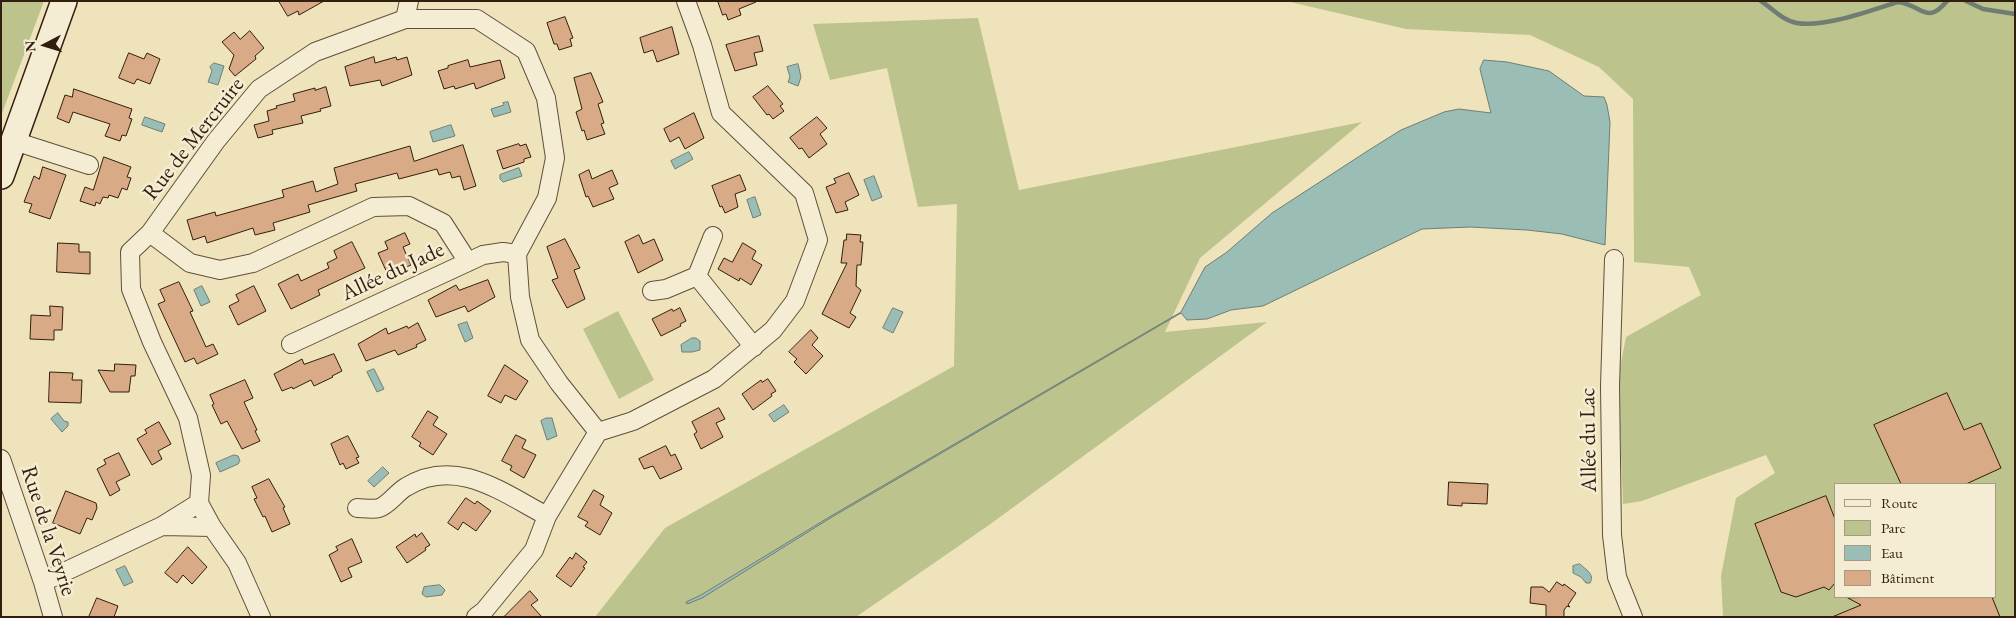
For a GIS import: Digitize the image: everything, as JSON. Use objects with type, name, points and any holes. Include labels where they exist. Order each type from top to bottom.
[{"type":"street","points":[[1,176],[64,1]]},
{"type":"street","points":[[405,18],[409,1]]},
{"type":"street","points":[[476,617],[534,550],[547,516],[598,432],[633,421],[714,379],[774,330],[795,302],[818,240],[804,193],[721,113],[702,45],[686,1]]},
{"type":"street","name":"Rue de Mercruire","points":[[199,503],[201,475],[188,418],[152,342],[132,289],[130,252],[150,232],[216,141],[259,89],[315,52],[405,18],[477,19],[526,51],[546,98],[555,158],[546,198],[517,254]]},
{"type":"street","points":[[14,141],[88,165]]},
{"type":"street","points":[[150,232],[190,263],[220,270],[253,263],[374,207],[409,206],[443,223],[468,262]]},
{"type":"street","points":[[652,291],[666,289],[697,276],[714,236]]},
{"type":"street","name":"Allée du Jade","points":[[291,344],[483,255],[503,252],[517,254]]},
{"type":"street","points":[[517,254],[520,297],[530,340],[598,432]]},
{"type":"street","name":"Allée du Lac","points":[[1614,259],[1610,386],[1612,535],[1617,577],[1633,617]]},
{"type":"street","points":[[697,276],[754,347]]},
{"type":"street","name":"Rue de la Veyrie","points":[[1,459],[53,617]]},
{"type":"street","points":[[356,508],[380,508],[406,487],[427,477],[455,474],[480,480],[547,516]]},
{"type":"street","points":[[43,582],[162,526],[199,503],[212,527],[238,563],[261,617]]},
{"type":"street","points":[[162,526],[212,527]]},
{"type":"green space","points":[[1,1],[44,1],[1,116]]},
{"type":"green space","points":[[1286,1],[2015,1],[2015,617],[1723,617],[1721,576],[1736,498],[1775,473],[1766,455],[1642,501],[1623,504],[1618,378],[1626,337],[1701,295],[1689,267],[1634,262],[1633,99],[1599,67],[1530,35],[1406,29]]},
{"type":"green space","points":[[978,18],[1019,190],[1362,122],[1200,258],[1165,332],[1267,322],[989,525],[856,617],[595,617],[665,528],[954,366],[957,204],[918,207],[887,68],[830,80],[813,24]]},
{"type":"green space","points":[[618,311],[654,380],[619,399],[583,329]]},
{"type":"water","points":[[1484,60],[1507,62],[1549,71],[1584,96],[1604,97],[1610,122],[1605,245],[1562,234],[1527,230],[1470,227],[1422,229],[1263,306],[1231,310],[1207,319],[1187,320],[1181,313],[832,517],[702,598],[687,604],[686,602],[701,595],[831,516],[1181,312],[1205,267],[1227,252],[1272,213],[1401,130],[1444,112],[1459,109],[1491,113],[1480,69]]},
{"type":"water","points":[[214,63],[224,66],[218,85],[208,82],[212,71],[210,67]]},
{"type":"water","points":[[798,64],[801,77],[798,86],[788,82],[790,77],[787,67]]},
{"type":"water","points":[[508,102],[511,112],[494,117],[491,109]]},
{"type":"water","points":[[145,117],[165,124],[162,132],[142,125]]},
{"type":"water","points":[[451,125],[455,136],[433,142],[430,132]]},
{"type":"water","points":[[689,152],[693,159],[675,169],[671,161]]},
{"type":"water","points":[[519,168],[522,176],[503,182],[500,179],[500,175]]},
{"type":"water","points":[[874,176],[882,197],[872,201],[864,180]]},
{"type":"water","points":[[755,197],[761,215],[753,218],[747,200]]},
{"type":"water","points":[[202,286],[210,302],[201,306],[194,290]]},
{"type":"water","points":[[893,308],[903,312],[893,333],[883,328]]},
{"type":"water","points":[[467,322],[473,338],[465,342],[458,325]]},
{"type":"water","points":[[692,338],[700,341],[700,350],[682,352],[681,345]]},
{"type":"water","points":[[374,369],[384,389],[377,392],[367,372]]},
{"type":"water","points":[[784,405],[789,412],[774,422],[769,415]]},
{"type":"water","points":[[58,413],[64,421],[68,422],[68,426],[62,432],[51,419]]},
{"type":"water","points":[[546,418],[552,418],[557,436],[547,440],[541,421]]},
{"type":"water","points":[[234,455],[238,456],[240,461],[238,464],[220,472],[216,463]]},
{"type":"water","points":[[383,467],[389,473],[374,487],[368,481]]},
{"type":"water","points":[[1580,564],[1591,575],[1590,583],[1586,583],[1581,577],[1573,573],[1573,566]]},
{"type":"water","points":[[125,566],[133,582],[124,586],[116,570]]},
{"type":"water","points":[[440,585],[445,590],[442,595],[426,597],[422,594],[424,587]]},
{"type":"building","points":[[279,1],[324,1],[299,15],[298,11],[288,16]]},
{"type":"building","points":[[718,1],[756,2],[739,9],[741,15],[728,20],[726,14],[723,15]]},
{"type":"building","points":[[565,17],[573,38],[570,39],[572,46],[559,50],[557,44],[554,44],[547,23]]},
{"type":"building","points":[[672,27],[679,54],[657,62],[653,50],[644,53],[640,38]]},
{"type":"building","points":[[250,31],[264,48],[255,56],[256,59],[235,76],[229,69],[234,55],[222,42],[234,32],[240,39]]},
{"type":"building","points":[[759,36],[763,51],[754,53],[757,65],[735,71],[726,45]]},
{"type":"building","points":[[129,53],[144,59],[147,53],[160,59],[150,84],[137,79],[134,84],[119,78]]},
{"type":"building","points":[[374,57],[375,63],[396,57],[397,60],[407,57],[412,75],[382,86],[380,80],[350,86],[345,67]]},
{"type":"building","points":[[468,60],[470,67],[500,60],[505,78],[476,89],[474,83],[455,89],[454,86],[444,89],[438,71]]},
{"type":"building","points":[[591,73],[603,102],[598,104],[604,123],[601,124],[605,134],[587,140],[576,112],[582,109],[574,78]]},
{"type":"building","points":[[768,86],[783,104],[780,106],[784,111],[773,119],[769,114],[767,115],[753,97]]},
{"type":"building","points":[[326,87],[331,106],[320,109],[321,111],[301,116],[303,123],[272,130],[273,134],[258,138],[254,125],[269,121],[267,111],[277,108],[276,106],[295,101],[293,94]]},
{"type":"building","points":[[74,89],[132,109],[129,118],[132,119],[126,136],[122,135],[120,141],[105,136],[110,124],[73,112],[69,123],[57,118],[65,95],[72,97]]},
{"type":"building","points":[[694,113],[704,138],[685,149],[679,137],[670,142],[664,129]]},
{"type":"building","points":[[817,117],[827,128],[820,134],[827,144],[809,158],[802,148],[799,149],[790,138]]},
{"type":"building","points":[[519,144],[520,146],[526,144],[531,157],[524,159],[524,162],[503,169],[497,151]]},
{"type":"building","points":[[463,145],[476,186],[464,190],[460,176],[452,178],[450,172],[439,175],[437,169],[399,179],[397,173],[355,184],[357,191],[308,205],[310,212],[273,223],[275,230],[255,235],[253,228],[207,243],[205,236],[193,240],[187,220],[215,212],[216,216],[284,197],[282,190],[313,181],[316,192],[338,184],[334,168],[410,146],[414,161]]},
{"type":"building","points":[[104,157],[131,167],[127,177],[131,178],[127,190],[122,188],[118,198],[109,195],[108,198],[103,197],[100,204],[96,202],[95,206],[80,201],[85,187],[93,190]]},
{"type":"building","points":[[43,167],[66,175],[50,219],[29,212],[32,204],[24,202],[34,176],[39,179]]},
{"type":"building","points":[[589,170],[592,179],[612,170],[618,184],[609,188],[614,199],[593,207],[588,196],[586,197],[579,175]]},
{"type":"building","points":[[849,173],[859,195],[845,202],[848,210],[836,213],[826,187],[836,183],[834,179]]},
{"type":"building","points":[[740,175],[746,190],[735,194],[738,207],[725,213],[722,206],[720,207],[712,186]]},
{"type":"building","points":[[405,233],[410,244],[403,247],[411,265],[388,275],[378,253],[388,249],[385,242]]},
{"type":"building","points":[[847,234],[861,235],[860,242],[863,242],[861,265],[857,265],[856,286],[861,290],[850,313],[856,317],[849,328],[822,314],[847,263],[841,263],[844,240],[846,240]]},
{"type":"building","points":[[639,235],[643,244],[654,239],[663,260],[638,273],[625,242]]},
{"type":"building","points":[[565,239],[580,268],[574,270],[585,299],[567,308],[552,280],[558,278],[547,247]]},
{"type":"building","points":[[352,242],[365,268],[318,290],[320,295],[291,309],[278,284],[298,274],[301,281],[329,268],[327,263],[337,258],[334,251]]},
{"type":"building","points":[[58,243],[79,244],[79,252],[90,252],[90,274],[57,272]]},
{"type":"building","points":[[743,243],[756,251],[752,259],[762,265],[751,285],[740,278],[739,281],[718,269],[724,258],[732,262]]},
{"type":"building","points":[[488,280],[495,297],[468,312],[465,306],[436,317],[428,300],[456,285],[459,290]]},
{"type":"building","points":[[179,282],[193,311],[190,312],[206,347],[213,344],[218,354],[197,364],[194,358],[185,362],[158,304],[165,301],[160,290]]},
{"type":"building","points":[[254,286],[266,311],[238,325],[229,306],[239,301],[236,295]]},
{"type":"building","points":[[50,306],[63,307],[62,330],[54,330],[54,340],[30,339],[31,315],[50,316]]},
{"type":"building","points":[[680,308],[686,321],[680,324],[681,326],[661,336],[652,319],[672,309],[673,311]]},
{"type":"building","points":[[418,323],[426,340],[416,345],[417,347],[398,355],[395,350],[366,361],[358,344],[386,328],[388,334]]},
{"type":"building","points":[[811,330],[818,338],[812,345],[823,356],[806,374],[794,362],[797,359],[789,352]]},
{"type":"building","points":[[334,354],[342,371],[314,386],[311,380],[293,389],[292,387],[282,391],[274,374],[302,359],[304,364]]},
{"type":"building","points":[[115,364],[136,365],[135,376],[131,376],[129,392],[110,392],[98,370],[114,371]]},
{"type":"building","points":[[505,365],[528,381],[516,400],[505,395],[501,403],[488,396]]},
{"type":"building","points":[[50,372],[73,373],[72,380],[82,380],[81,403],[49,402]]},
{"type":"building","points":[[768,379],[776,391],[753,410],[742,394],[761,380],[762,382]]},
{"type":"building","points":[[245,380],[253,398],[244,402],[260,441],[242,449],[227,421],[221,424],[212,405],[214,404],[210,395]]},
{"type":"building","points":[[1947,393],[1964,430],[1981,423],[2001,468],[1968,483],[1901,483],[1874,425]]},
{"type":"building","points":[[719,408],[725,419],[716,423],[723,437],[701,449],[694,434],[697,432],[692,422]]},
{"type":"building","points":[[428,411],[438,417],[433,425],[447,434],[433,455],[419,446],[421,443],[412,437]]},
{"type":"building","points":[[159,422],[171,444],[158,451],[162,459],[152,465],[137,439],[147,433],[145,430]]},
{"type":"building","points":[[516,435],[526,440],[522,448],[536,455],[524,478],[510,470],[512,466],[502,461]]},
{"type":"building","points":[[348,436],[359,457],[356,458],[359,463],[346,469],[343,463],[340,465],[331,444]]},
{"type":"building","points":[[666,446],[671,456],[675,454],[682,469],[660,479],[653,466],[644,469],[639,459]]},
{"type":"building","points":[[119,453],[130,475],[116,482],[120,490],[110,496],[97,469],[106,464],[104,460]]},
{"type":"building","points":[[269,479],[285,507],[283,508],[290,524],[272,532],[265,516],[263,517],[254,499],[257,498],[252,487]]},
{"type":"building","points":[[1449,482],[1488,484],[1487,504],[1462,503],[1462,506],[1448,505]]},
{"type":"building","points":[[594,490],[604,496],[600,505],[612,513],[600,535],[585,526],[588,522],[578,517]]},
{"type":"building","points":[[66,491],[96,503],[97,508],[92,520],[87,518],[80,534],[53,523]]},
{"type":"building","points":[[1826,496],[1834,516],[1834,584],[1829,590],[1824,587],[1796,597],[1781,592],[1755,524]]},
{"type":"building","points":[[466,498],[475,504],[477,501],[491,511],[476,531],[463,522],[458,530],[448,523]]},
{"type":"building","points":[[422,533],[430,545],[407,563],[396,547],[415,534],[416,537]]},
{"type":"building","points":[[352,539],[362,562],[348,568],[352,577],[341,582],[329,555],[338,550],[336,547]]},
{"type":"building","points":[[188,547],[207,567],[192,584],[183,575],[177,583],[165,573]]},
{"type":"building","points":[[576,553],[587,562],[583,567],[585,568],[571,587],[556,576],[570,557],[572,559]]},
{"type":"building","points":[[1557,582],[1563,586],[1564,584],[1576,593],[1568,605],[1570,607],[1567,606],[1564,610],[1564,617],[1546,617],[1546,605],[1530,603],[1531,587],[1543,587],[1549,592]]},
{"type":"building","points":[[530,591],[538,600],[531,605],[542,617],[504,617]]},
{"type":"building","points":[[97,598],[118,606],[114,617],[89,617]]},
{"type":"building","points":[[1848,598],[1992,598],[2000,617],[1832,617],[1861,605]]},
{"type":"waterway","points":[[1761,1],[1787,20],[1808,24],[1834,21],[1898,2],[1929,13],[1934,12],[1947,1]]},
{"type":"waterway","points":[[1966,1],[1983,9],[2015,14]]}]
